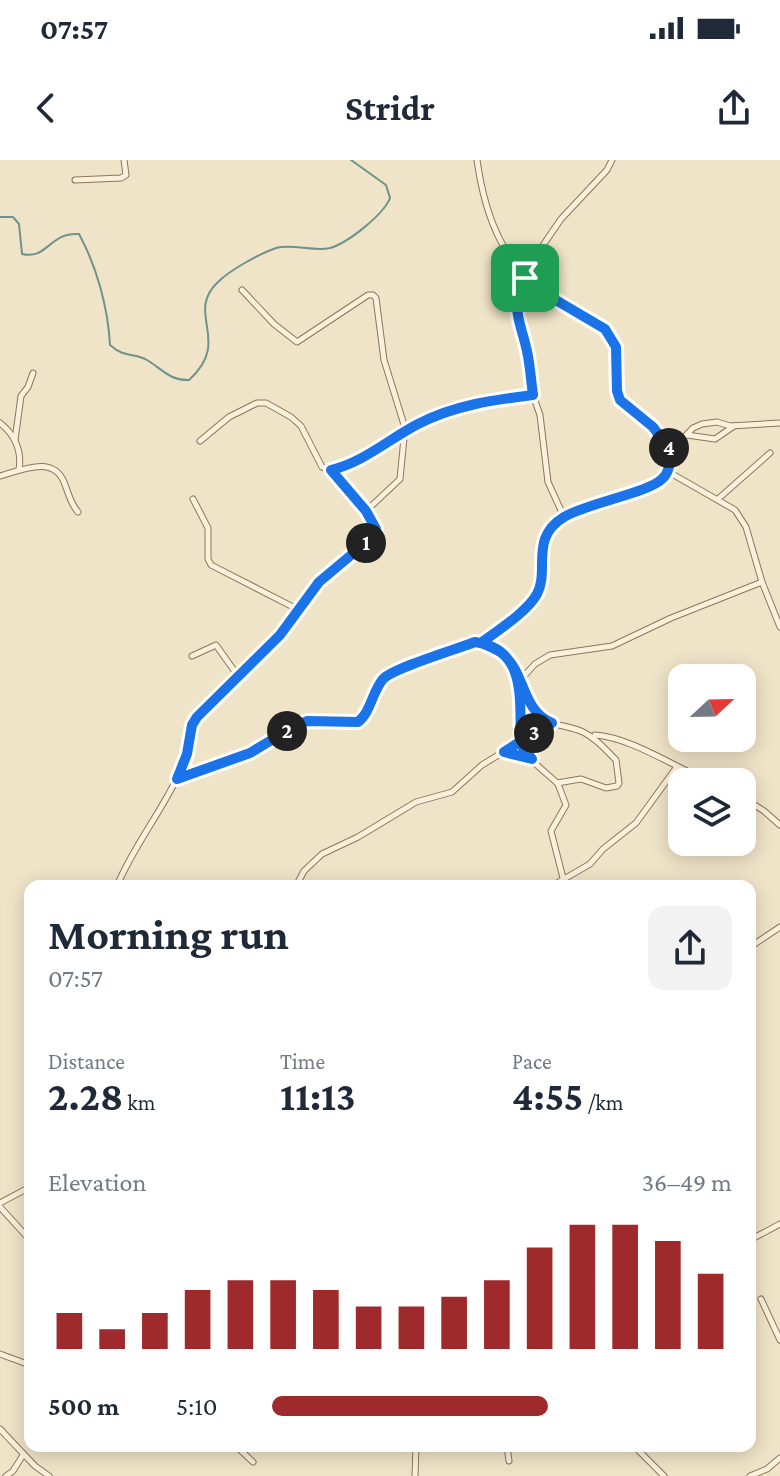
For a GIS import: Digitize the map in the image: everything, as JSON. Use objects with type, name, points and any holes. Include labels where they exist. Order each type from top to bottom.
[{"type":"street","points":[[75,180],[121,178],[126,175],[124,160]]},
{"type":"street","points":[[477,160],[482,194],[501,243],[524,277],[605,329],[616,347],[620,400],[653,427],[671,451]]},
{"type":"street","points":[[564,517],[548,482],[540,415],[533,395],[526,348],[517,322],[520,288],[561,219],[607,170],[612,160]]},
{"type":"street","points":[[242,290],[274,324],[297,342],[344,310],[373,295],[379,312],[384,360],[402,413],[404,432],[400,479],[366,511]]},
{"type":"street","points":[[18,471],[20,465],[15,440],[18,409],[33,373]]},
{"type":"street","points":[[331,470],[359,460],[423,421],[474,403],[533,395]]},
{"type":"street","points":[[120,880],[131,854],[177,779],[187,754],[192,725],[280,635],[319,582],[375,535],[376,529],[366,511],[331,470],[322,467],[301,426],[266,403],[257,403],[229,417],[200,441]]},
{"type":"street","points":[[481,643],[508,623],[538,593],[546,537],[552,526],[564,517],[604,500],[656,484],[667,471],[671,451],[693,428],[709,422],[735,425],[780,423]]},
{"type":"street","points":[[0,423],[15,440]]},
{"type":"street","points":[[687,435],[715,439],[735,425]]},
{"type":"street","points":[[718,499],[770,453]]},
{"type":"street","points":[[0,476],[43,465],[54,467],[62,476],[70,503],[78,512]]},
{"type":"street","points":[[667,471],[735,510],[746,527],[762,582],[780,627]]},
{"type":"street","points":[[193,499],[208,528],[208,559],[211,565],[299,610]]},
{"type":"street","points":[[518,677],[524,676],[535,664],[550,655],[612,646],[671,618],[762,582]]},
{"type":"street","points":[[177,779],[250,753],[307,721],[358,722],[387,676],[475,642],[503,654],[518,677],[535,714],[593,738],[616,760],[619,783],[611,788],[581,779],[557,783]]},
{"type":"street","points":[[192,656],[216,645],[238,676]]},
{"type":"street","points":[[518,677],[523,748],[557,783],[566,805],[551,831],[563,878]]},
{"type":"street","points":[[299,880],[322,854],[358,837],[416,802],[452,792],[469,775],[552,723]]},
{"type":"street","points":[[595,735],[610,736],[636,746],[676,768]]},
{"type":"street","points":[[504,752],[532,759]]},
{"type":"street","points":[[560,880],[590,864],[636,823],[668,779]]},
{"type":"street","points":[[756,806],[780,825]]},
{"type":"street","points":[[756,943],[780,927]]},
{"type":"street","points":[[24,1191],[0,1205],[24,1233]]},
{"type":"street","points":[[756,1237],[780,1224]]},
{"type":"street","points":[[761,1299],[780,1340]]},
{"type":"street","points":[[0,1354],[24,1363]]},
{"type":"street","points":[[0,1429],[23,1455],[49,1476]]},
{"type":"street","points":[[242,1452],[253,1462]]},
{"type":"street","points":[[415,1476],[416,1452]]},
{"type":"street","points":[[508,1452],[509,1461]]},
{"type":"street","points":[[640,1452],[664,1476]]},
{"type":"street","points":[[6,1476],[23,1455]]},
{"type":"street","points":[[750,1476],[767,1469],[780,1458]]},
{"type":"waterway","points":[[0,217],[13,217],[19,224],[22,254],[38,253],[61,237],[79,234],[100,288],[110,345],[147,360],[171,376],[189,380],[201,366],[207,352],[209,340],[205,305],[209,294],[223,277],[276,248],[323,249],[338,245],[381,212],[390,198],[386,185],[351,160]]},
{"type":"route","points":[[525,278],[520,288],[517,322],[526,348],[533,395],[474,403],[423,421],[359,460],[331,470],[366,511],[376,529],[375,535],[319,582],[280,635],[197,717],[177,779],[250,753],[307,721],[358,722],[387,676],[475,642],[503,654],[518,677],[521,741],[504,752],[532,759],[521,741],[552,723],[535,714],[518,677],[507,659],[503,654],[481,643],[508,623],[538,593],[542,554],[552,526],[564,517],[604,500],[656,484],[667,471],[671,451],[653,427],[620,400],[617,391],[618,355],[605,329],[525,278]]}]
